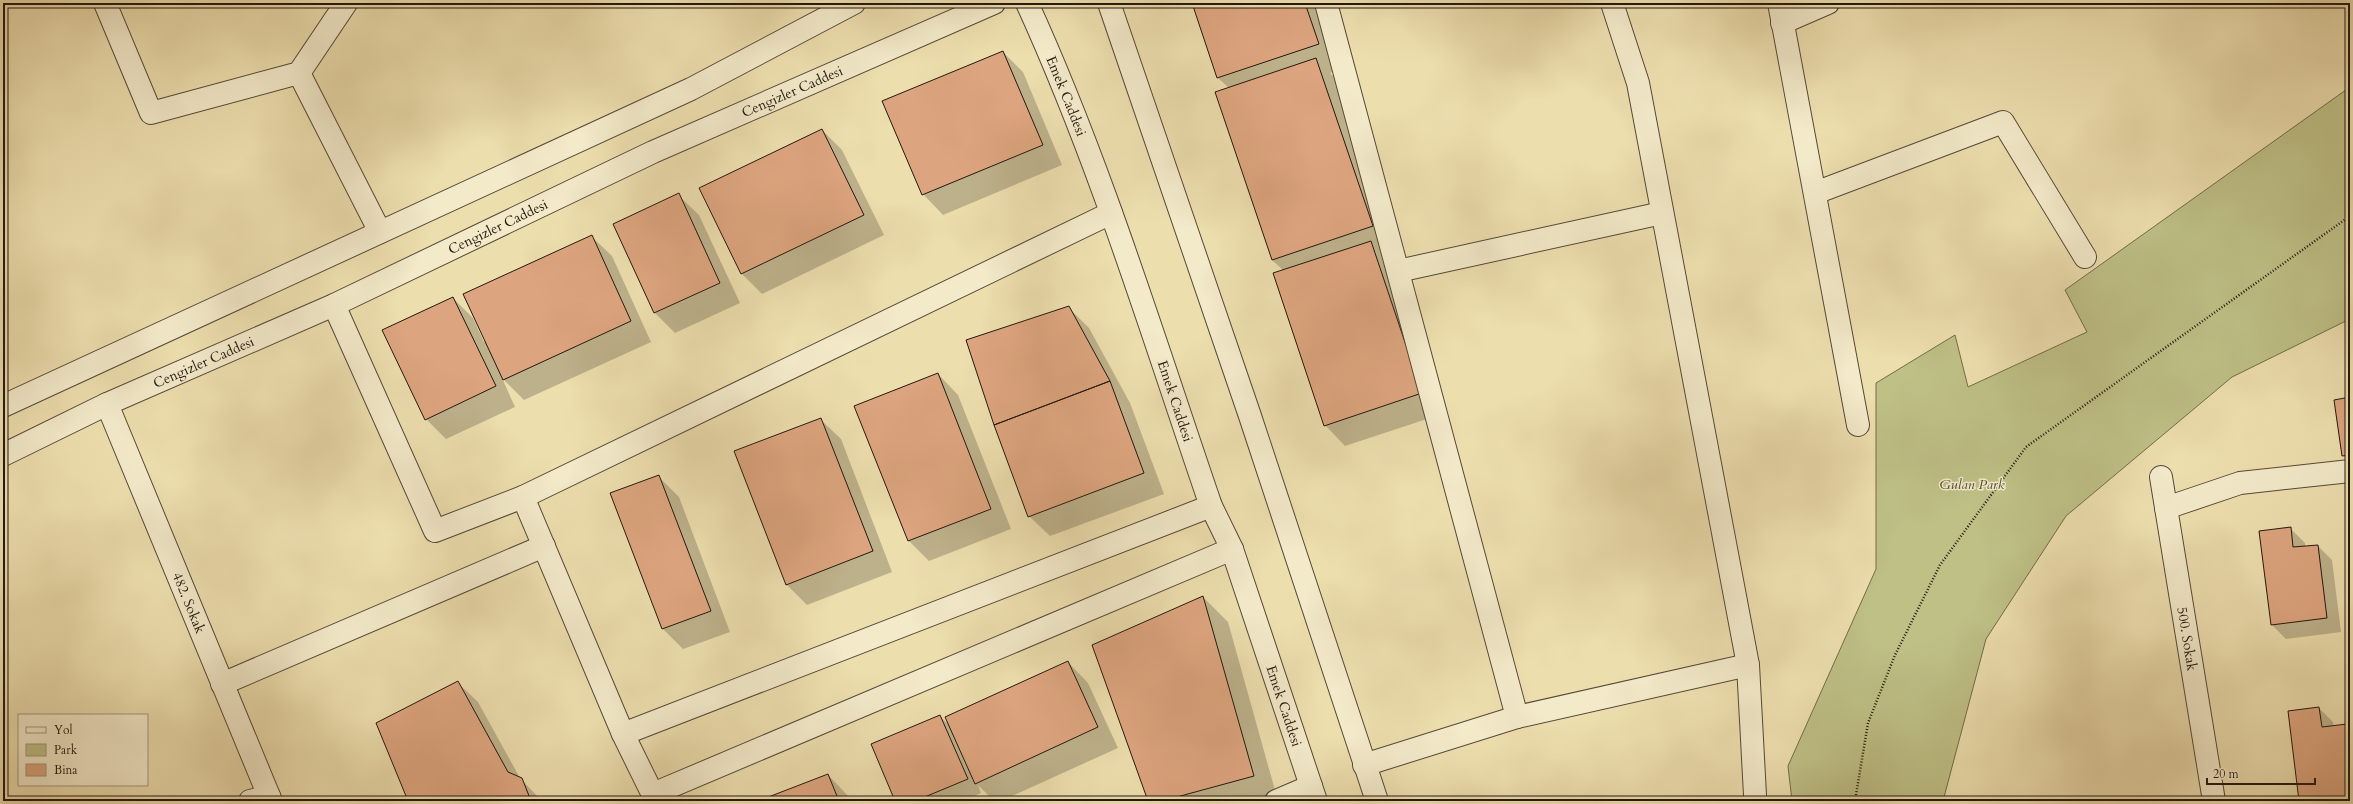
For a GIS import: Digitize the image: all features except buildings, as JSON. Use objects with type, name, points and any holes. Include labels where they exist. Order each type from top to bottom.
[{"type":"street","points":[[105,3],[151,113],[299,73],[346,3]]},
{"type":"street","points":[[3,406],[691,89],[854,3]]},
{"type":"street","name":"Cengizler Caddesi","points":[[3,455],[107,404],[334,305],[653,152],[994,3]]},
{"type":"street","name":"Emek Caddesi","points":[[1027,3],[1061,77],[1111,213],[1211,506],[1232,549],[1313,794]]},
{"type":"street","points":[[1109,3],[1250,416],[1364,765],[1378,801]]},
{"type":"street","points":[[1326,3],[1517,717]]},
{"type":"street","points":[[1612,3],[1638,83],[1748,665],[1755,795]]},
{"type":"street","points":[[1828,3],[1781,13],[1858,424]]},
{"type":"street","points":[[299,73],[380,232]]},
{"type":"street","points":[[1815,193],[2003,122],[2085,257]]},
{"type":"street","points":[[334,305],[435,531],[523,497],[1111,213]]},
{"type":"street","points":[[1398,271],[1662,213]]},
{"type":"street","name":"482. Sokak","points":[[107,404],[222,684],[263,799]]},
{"type":"street","points":[[2166,508],[2240,483],[2350,471]]},
{"type":"street","name":"500. Sokak","points":[[2161,477],[2214,801]]},
{"type":"street","points":[[523,497],[624,734],[654,798],[1232,549]]},
{"type":"street","points":[[624,734],[1211,506]]},
{"type":"street","points":[[222,684],[544,546]]},
{"type":"street","points":[[1364,765],[1517,717],[1748,665]]},
{"type":"street","points":[[1276,801],[1313,794]]},
{"type":"path","points":[[1855,801],[1868,723],[1895,655],[1940,565],[2026,447],[2350,216]]},
{"type":"green space","name":"Gulan Park","points":[[2350,87],[2350,319],[2232,377],[2066,516],[1986,639],[1943,801],[1792,801],[1788,766],[1876,569],[1876,383],[1955,335],[1968,387],[2087,332],[2065,290]]}]
